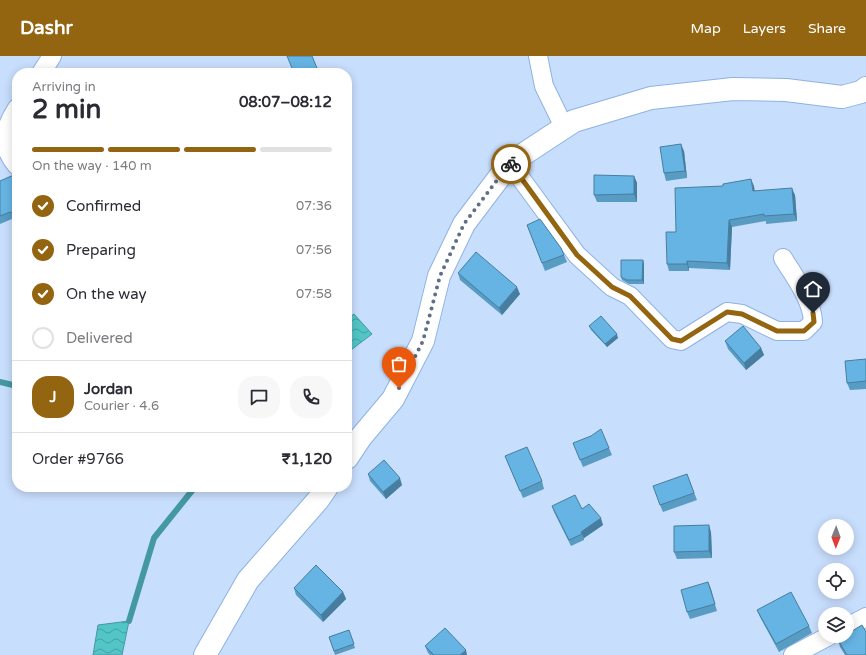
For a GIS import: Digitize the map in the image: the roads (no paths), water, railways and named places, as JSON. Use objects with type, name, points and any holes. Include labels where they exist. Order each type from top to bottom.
[{"type":"main road","points":[[352,450],[361,437],[393,399],[423,341],[440,276],[464,224],[510,163],[574,121],[651,98],[733,90],[786,90],[842,97],[861,92],[866,88]]},
{"type":"main road","points":[[205,655],[248,580],[324,492]]},
{"type":"street","points":[[44,68],[52,56]]},
{"type":"street","points":[[538,56],[544,86],[564,127]]},
{"type":"street","points":[[12,116],[5,127],[1,143],[9,159],[12,162]]},
{"type":"street","points":[[510,163],[577,255],[612,287],[630,296],[672,339],[681,341],[727,312],[742,314],[777,331],[804,331],[814,322],[813,313],[806,296],[783,258]]},
{"type":"street","points":[[854,623],[866,617]]},
{"type":"street","points":[[793,655],[818,642]]},
{"type":"water","points":[[354,314],[372,334],[352,349],[352,315]]},
{"type":"water","points":[[129,621],[122,655],[93,655],[98,625]]},
{"type":"waterway","points":[[0,382],[12,385]]},
{"type":"waterway","points":[[129,621],[154,538],[191,492]]}]
